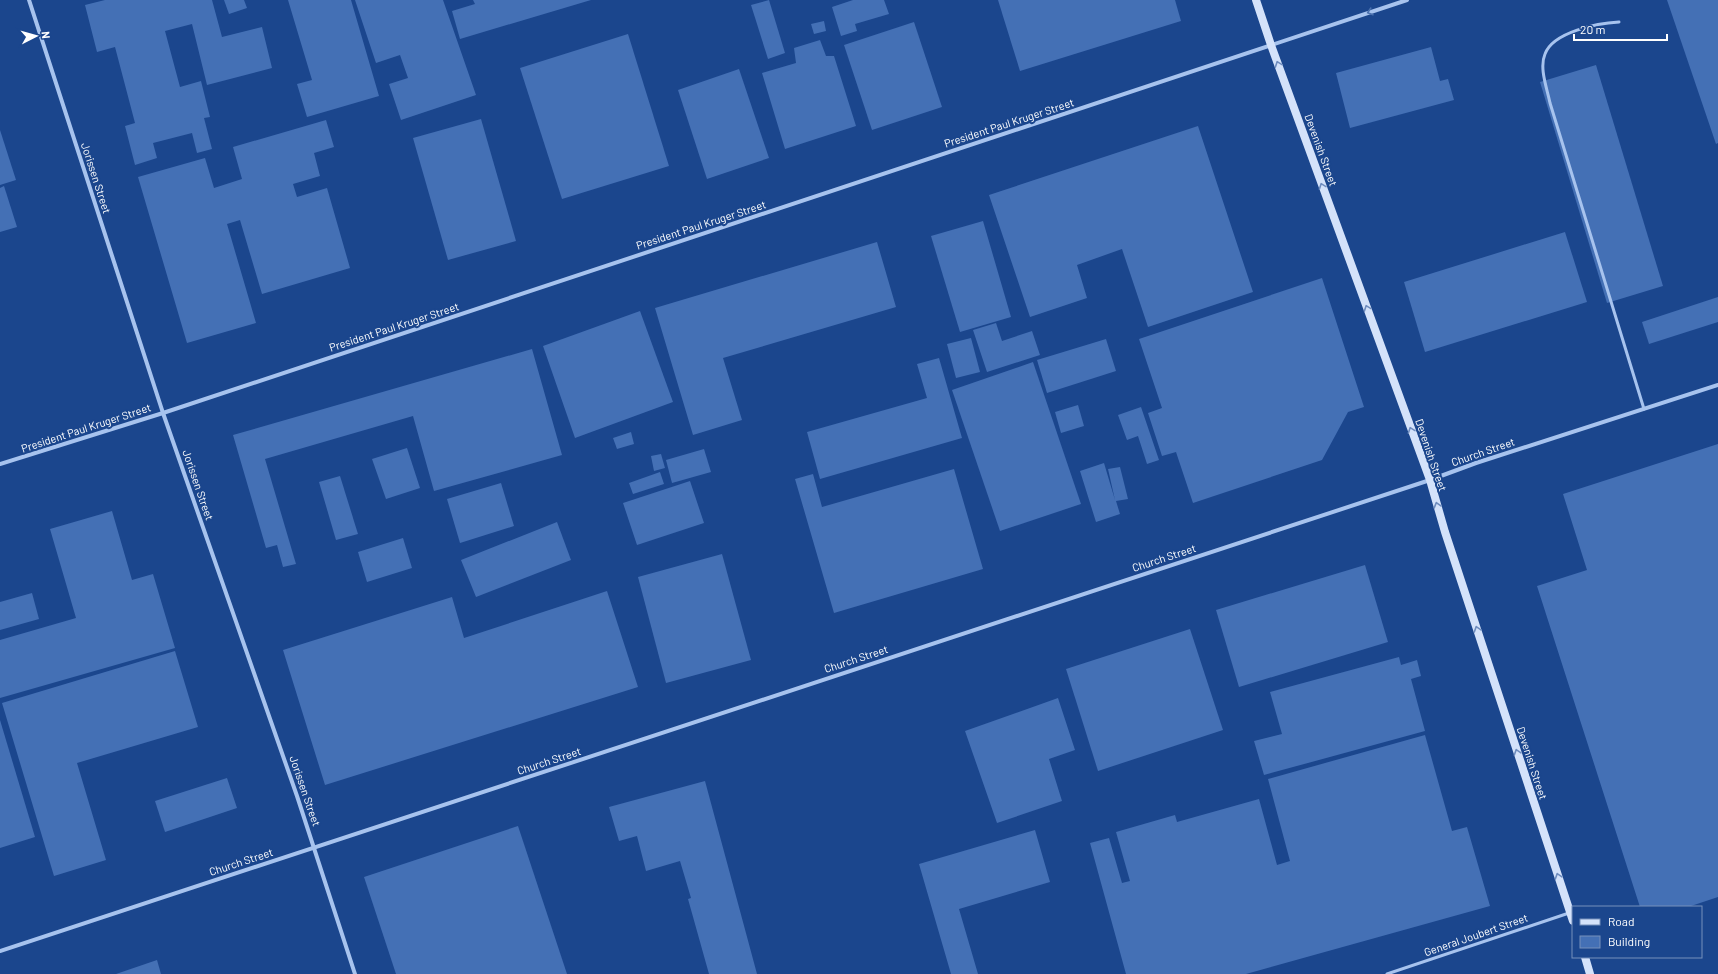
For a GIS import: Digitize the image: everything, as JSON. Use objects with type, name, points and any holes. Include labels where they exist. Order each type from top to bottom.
[{"type":"main road","name":"Devenish Street","points":[[1256,0],[1271,45],[1430,480],[1445,532],[1572,918]]},
{"type":"main road","points":[[1585,958],[1590,974]]},
{"type":"street","name":"Jorissen Street","points":[[29,0],[163,413],[297,796],[355,974]]},
{"type":"street","name":"President Paul Kruger Street","points":[[0,464],[163,413],[1407,0]]},
{"type":"street","name":"Church Street","points":[[0,951],[1430,480],[1476,463],[1718,385]]},
{"type":"lane","points":[[1619,22],[1606,23],[1565,34],[1554,42],[1545,53],[1543,66],[1550,103],[1644,409]]},
{"type":"lane","name":"General Joubert Street","points":[[1387,974],[1570,913]]},
{"type":"building","points":[[105,0],[212,0],[222,37],[262,27],[272,68],[207,85],[192,24],[165,31],[180,87],[201,81],[210,117],[204,118],[212,149],[197,153],[192,133],[153,143],[157,158],[135,165],[125,126],[135,123],[115,47],[97,52],[85,5]]},
{"type":"building","points":[[224,0],[244,0],[247,8],[229,14]]},
{"type":"building","points":[[288,0],[351,0],[379,96],[307,117],[297,84],[312,80]]},
{"type":"building","points":[[355,0],[443,0],[476,95],[401,120],[389,84],[408,78],[400,55],[376,63]]},
{"type":"building","points":[[473,0],[591,0],[460,39],[452,11],[475,4]]},
{"type":"building","points":[[769,0],[785,53],[768,59],[751,5]]},
{"type":"building","points":[[853,0],[884,0],[889,14],[855,24],[857,31],[841,36],[832,7]]},
{"type":"building","points":[[998,0],[1175,0],[1181,21],[1020,71]]},
{"type":"building","points":[[1667,0],[1718,0],[1718,143],[1716,144]]},
{"type":"building","points":[[824,21],[826,31],[814,34],[811,24]]},
{"type":"building","points":[[914,22],[942,107],[872,130],[844,45]]},
{"type":"building","points":[[628,34],[669,166],[562,199],[520,68]]},
{"type":"building","points":[[820,40],[826,56],[834,56],[856,126],[785,149],[762,73],[796,63],[794,48]]},
{"type":"building","points":[[1431,47],[1440,81],[1448,79],[1454,100],[1350,128],[1336,73]]},
{"type":"building","points":[[1596,65],[1663,286],[1607,303],[1540,82]]},
{"type":"building","points":[[739,69],[769,158],[707,179],[678,90]]},
{"type":"building","points":[[481,119],[516,241],[448,260],[413,138]]},
{"type":"building","points":[[326,120],[334,147],[314,153],[320,176],[293,184],[297,197],[327,188],[350,268],[262,294],[240,220],[227,224],[256,323],[187,343],[138,177],[205,158],[214,188],[242,179],[233,147]]},
{"type":"building","points":[[1198,126],[1253,292],[1148,327],[1122,249],[1077,265],[1087,298],[1030,317],[989,195]]},
{"type":"building","points":[[0,130],[16,180],[0,185]]},
{"type":"building","points":[[4,186],[17,227],[0,232],[0,188]]},
{"type":"building","points":[[983,221],[1011,317],[960,332],[931,236]]},
{"type":"building","points":[[1565,232],[1587,302],[1425,352],[1404,282]]},
{"type":"building","points":[[877,242],[896,307],[723,358],[742,420],[693,435],[655,308]]},
{"type":"building","points":[[1322,278],[1364,407],[1348,412],[1322,460],[1193,503],[1176,452],[1162,456],[1148,413],[1162,408],[1139,339]]},
{"type":"building","points":[[1718,297],[1718,322],[1649,344],[1642,322]]},
{"type":"building","points":[[640,311],[673,402],[575,438],[543,346]]},
{"type":"building","points":[[996,323],[1002,341],[1032,331],[1040,355],[987,372],[973,330]]},
{"type":"building","points":[[971,338],[980,372],[956,378],[947,344]]},
{"type":"building","points":[[1106,339],[1116,371],[1047,393],[1037,360]]},
{"type":"building","points":[[532,349],[562,455],[434,491],[413,416],[265,459],[296,564],[283,567],[277,545],[266,548],[233,435]]},
{"type":"building","points":[[939,358],[962,438],[820,479],[807,432],[927,398],[917,364]]},
{"type":"building","points":[[1033,362],[1081,504],[1000,531],[952,390]]},
{"type":"building","points":[[1078,405],[1084,426],[1061,433],[1055,412]]},
{"type":"building","points":[[1141,407],[1159,460],[1147,464],[1138,436],[1127,440],[1118,415]]},
{"type":"building","points":[[631,432],[634,444],[617,449],[613,438]]},
{"type":"building","points":[[1718,444],[1718,897],[1691,906],[1640,906],[1537,586],[1587,570],[1563,494]]},
{"type":"building","points":[[407,448],[420,488],[386,499],[372,459]]},
{"type":"building","points":[[704,449],[711,472],[672,483],[666,460]]},
{"type":"building","points":[[661,454],[665,468],[654,471],[651,456]]},
{"type":"building","points":[[1104,463],[1115,500],[1108,469],[1120,467],[1128,499],[1116,501],[1120,514],[1096,522],[1080,471]]},
{"type":"building","points":[[954,469],[983,569],[834,613],[795,479],[813,474],[822,507]]},
{"type":"building","points":[[660,472],[664,484],[633,494],[629,483]]},
{"type":"building","points":[[340,476],[358,534],[336,540],[319,482]]},
{"type":"building","points":[[690,481],[704,523],[637,545],[623,503]]},
{"type":"building","points":[[501,483],[514,526],[460,543],[447,499]]},
{"type":"building","points":[[112,511],[132,580],[153,574],[175,648],[0,698],[0,640],[76,618],[50,529]]},
{"type":"building","points":[[557,522],[571,560],[476,597],[461,560]]},
{"type":"building","points":[[403,538],[412,568],[367,582],[358,552]]},
{"type":"building","points":[[722,554],[751,660],[666,683],[638,577]]},
{"type":"building","points":[[1365,565],[1388,642],[1239,687],[1216,610]]},
{"type":"building","points":[[607,591],[638,687],[325,785],[283,650],[452,597],[464,638]]},
{"type":"building","points":[[32,593],[39,619],[0,630],[0,602]]},
{"type":"building","points":[[1190,629],[1223,730],[1098,771],[1066,669]]},
{"type":"building","points":[[175,651],[198,727],[77,763],[106,860],[54,876],[2,703]]},
{"type":"building","points":[[1399,657],[1401,665],[1417,660],[1421,676],[1411,679],[1425,731],[1264,775],[1254,741],[1282,734],[1270,692]]},
{"type":"building","points":[[1058,698],[1075,750],[1049,759],[1062,801],[997,823],[965,731]]},
{"type":"building","points":[[0,720],[35,837],[0,848]]},
{"type":"building","points":[[1425,735],[1452,831],[1467,827],[1490,906],[1246,974],[1126,974],[1090,843],[1109,838],[1122,883],[1130,881],[1116,832],[1175,815],[1177,822],[1259,799],[1277,865],[1290,861],[1268,779]]},
{"type":"building","points":[[227,778],[237,808],[165,832],[155,801]]},
{"type":"building","points":[[705,781],[757,974],[709,974],[688,899],[691,898],[680,861],[646,871],[637,836],[619,841],[609,807]]},
{"type":"building","points":[[518,826],[567,974],[396,974],[364,877]]},
{"type":"building","points":[[1035,830],[1050,882],[959,909],[978,974],[951,974],[919,864]]},
{"type":"building","points":[[157,960],[161,974],[116,974]]}]
